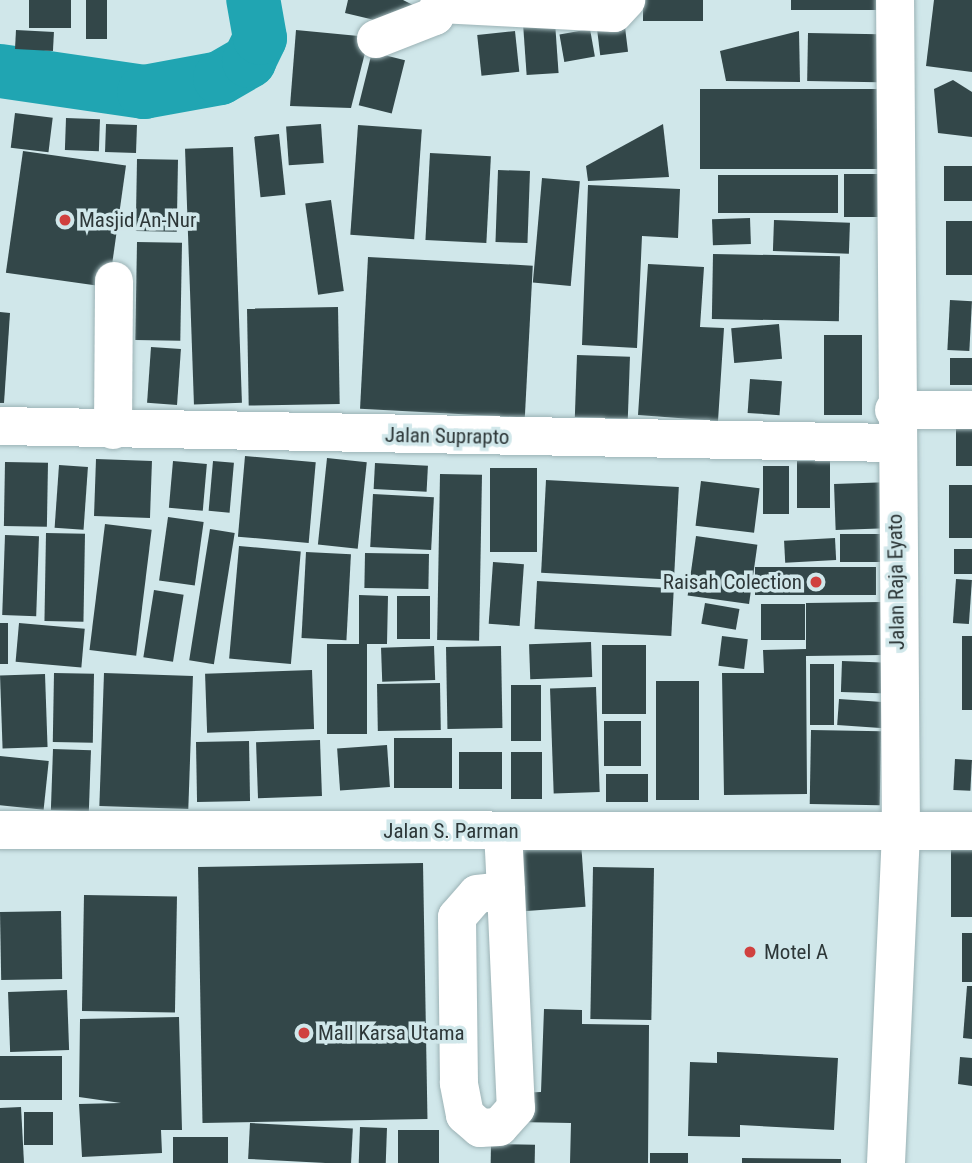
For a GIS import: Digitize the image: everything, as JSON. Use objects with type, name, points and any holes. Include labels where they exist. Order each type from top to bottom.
[{"type":"street","points":[[376,39],[436,16],[441,2],[614,13],[626,0]]},
{"type":"street","name":"Jalan Raja Eyato","points":[[886,1163],[901,832],[894,426],[895,0]]},
{"type":"street","points":[[113,430],[114,281]]},
{"type":"street","name":"Jalan Suprapto","points":[[0,426],[113,430],[894,426],[972,410]]},
{"type":"street","name":"Jalan S. Parman","points":[[0,830],[972,831]]},
{"type":"street","points":[[503,831],[506,891],[516,1108],[499,1127],[480,1128],[465,1115],[459,1083],[457,917],[477,894],[506,891]]},
{"type":"building","points":[[29,0],[71,0],[71,28],[29,28]]},
{"type":"building","points":[[86,0],[107,0],[107,39],[86,39]]},
{"type":"building","points":[[348,0],[403,0],[413,5],[408,28],[345,13]]},
{"type":"building","points":[[643,0],[703,0],[703,21],[643,21]]},
{"type":"building","points":[[791,0],[882,0],[882,10],[791,10]]},
{"type":"building","points":[[934,0],[972,0],[972,72],[926,66]]},
{"type":"building","points":[[624,19],[628,52],[600,55],[596,22]]},
{"type":"building","points":[[555,22],[559,73],[527,75],[523,24]]},
{"type":"building","points":[[590,29],[595,57],[564,62],[559,34]]},
{"type":"building","points":[[16,30],[54,32],[53,51],[15,49]]},
{"type":"building","points":[[296,30],[369,37],[351,108],[290,106]]},
{"type":"building","points":[[515,31],[519,72],[481,76],[477,35]]},
{"type":"building","points":[[799,31],[800,82],[726,81],[720,51]]},
{"type":"building","points":[[808,33],[879,34],[878,82],[807,81]]},
{"type":"building","points":[[372,52],[405,60],[392,114],[359,105]]},
{"type":"building","points":[[953,80],[972,92],[972,137],[938,133],[934,89]]},
{"type":"building","points":[[700,89],[886,89],[886,169],[700,169]]},
{"type":"building","points":[[15,113],[53,118],[48,152],[11,148]]},
{"type":"building","points":[[66,118],[100,119],[99,151],[65,150]]},
{"type":"building","points":[[106,124],[137,125],[136,153],[105,152]]},
{"type":"building","points":[[321,124],[324,163],[289,165],[286,126]]},
{"type":"building","points":[[663,124],[669,177],[588,181],[586,166]]},
{"type":"building","points":[[358,125],[422,129],[414,239],[350,235]]},
{"type":"building","points":[[279,134],[285,195],[261,197],[254,137]]},
{"type":"building","points":[[233,147],[242,403],[194,405],[185,149]]},
{"type":"building","name":"Masjid An-Nur","points":[[23,151],[126,165],[109,287],[6,273]]},
{"type":"building","points":[[430,153],[491,156],[486,243],[425,240]]},
{"type":"building","points":[[137,159],[178,160],[177,232],[136,231]]},
{"type":"building","points":[[944,166],[972,166],[972,201],[944,201]]},
{"type":"building","points":[[498,170],[530,171],[527,243],[495,242]]},
{"type":"building","points":[[844,174],[880,174],[880,217],[844,217]]},
{"type":"building","points":[[718,175],[838,175],[838,213],[718,213]]},
{"type":"building","points":[[542,178],[580,181],[571,286],[533,283]]},
{"type":"building","points":[[588,185],[680,189],[678,238],[642,236],[637,348],[582,345]]},
{"type":"building","points":[[331,200],[344,291],[318,295],[305,204]]},
{"type":"building","points":[[750,218],[751,244],[713,245],[712,219]]},
{"type":"building","points":[[774,220],[850,223],[849,254],[773,251]]},
{"type":"building","points":[[946,221],[972,221],[972,275],[946,275]]},
{"type":"building","points":[[137,242],[182,243],[180,341],[135,340]]},
{"type":"building","points":[[713,254],[840,256],[839,321],[712,319]]},
{"type":"building","points":[[368,257],[533,266],[525,417],[360,409]]},
{"type":"building","points":[[648,264],[704,267],[700,327],[724,328],[718,421],[638,415]]},
{"type":"building","points":[[950,300],[972,301],[969,351],[947,350]]},
{"type":"building","points":[[338,307],[340,404],[249,406],[247,309]]},
{"type":"building","points":[[0,312],[10,313],[4,403],[0,403]]},
{"type":"building","points":[[779,324],[782,359],[734,363],[731,328]]},
{"type":"building","points":[[824,335],[862,335],[862,415],[824,415]]},
{"type":"building","points":[[151,347],[181,349],[177,405],[147,403]]},
{"type":"building","points":[[577,355],[630,357],[628,419],[575,417]]},
{"type":"building","points":[[950,358],[972,358],[972,385],[950,385]]},
{"type":"building","points":[[750,379],[782,381],[780,415],[748,413]]},
{"type":"building","points":[[956,428],[972,428],[972,466],[956,466]]},
{"type":"building","points":[[245,456],[316,462],[309,543],[238,537]]},
{"type":"building","points":[[327,458],[367,462],[358,549],[318,545]]},
{"type":"building","points":[[96,459],[152,461],[150,518],[94,516]]},
{"type":"building","points":[[173,461],[207,464],[203,511],[169,508]]},
{"type":"building","points":[[213,461],[234,463],[230,513],[209,511]]},
{"type":"building","points":[[797,461],[830,461],[830,508],[797,508]]},
{"type":"building","points":[[5,462],[48,463],[47,527],[4,526]]},
{"type":"building","points":[[375,463],[428,466],[427,492],[374,489]]},
{"type":"building","points":[[59,465],[88,467],[84,530],[55,528]]},
{"type":"building","points":[[763,466],[789,466],[789,514],[763,514]]},
{"type":"building","points":[[490,468],[537,468],[537,552],[490,552]]},
{"type":"building","points":[[440,474],[482,475],[479,641],[437,640]]},
{"type":"building","points":[[546,480],[679,487],[674,580],[541,573]]},
{"type":"building","points":[[701,481],[760,488],[754,533],[696,526]]},
{"type":"building","points":[[892,482],[894,528],[836,530],[834,484]]},
{"type":"building","points":[[949,485],[972,485],[972,538],[949,538]]},
{"type":"building","points":[[373,494],[434,497],[431,550],[370,547]]},
{"type":"building","points":[[168,517],[204,522],[195,585],[159,580]]},
{"type":"building","points":[[105,524],[152,530],[136,656],[90,650]]},
{"type":"building","points":[[210,529],[235,533],[214,664],[189,660]]},
{"type":"building","points":[[46,533],[85,534],[83,622],[44,621]]},
{"type":"building","points":[[840,534],[890,534],[890,562],[840,562]]},
{"type":"building","points":[[5,535],[39,536],[36,616],[2,615]]},
{"type":"building","points":[[696,536],[757,545],[749,604],[688,595]]},
{"type":"building","points":[[835,538],[836,560],[785,563],[784,541]]},
{"type":"building","points":[[239,546],[301,551],[291,664],[229,659]]},
{"type":"building","points":[[954,549],[972,549],[972,574],[954,574]]},
{"type":"building","points":[[306,552],[351,554],[346,640],[301,638]]},
{"type":"building","points":[[365,553],[429,554],[428,589],[364,588]]},
{"type":"building","points":[[493,562],[524,564],[520,626],[489,624]]},
{"type":"building","name":"Raisah Colection","points":[[755,567],[876,567],[876,595],[755,595]]},
{"type":"building","points":[[956,579],[972,580],[969,624],[953,623]]},
{"type":"building","points":[[537,581],[674,588],[671,636],[534,629]]},
{"type":"building","points":[[154,590],[184,595],[173,662],[143,657]]},
{"type":"building","points":[[359,595],[388,596],[387,644],[367,644],[367,734],[327,734],[327,644],[359,644]]},
{"type":"building","points":[[397,596],[430,596],[430,639],[397,639]]},
{"type":"building","points":[[881,602],[882,655],[806,656],[807,794],[724,795],[722,673],[764,673],[763,650],[806,649],[806,603]]},
{"type":"building","points":[[705,603],[739,609],[736,630],[701,624]]},
{"type":"building","points":[[761,604],[805,604],[805,640],[761,640]]},
{"type":"building","points":[[0,623],[8,623],[8,664],[0,664]]},
{"type":"building","points":[[19,623],[85,629],[81,668],[16,662]]},
{"type":"building","points":[[722,636],[748,639],[744,669],[718,666]]},
{"type":"building","points":[[962,636],[972,636],[972,710],[962,710]]},
{"type":"building","points":[[591,642],[592,677],[530,679],[529,644]]},
{"type":"building","points":[[602,645],[646,645],[646,714],[602,714]]},
{"type":"building","points":[[434,646],[435,680],[382,682],[381,648]]},
{"type":"building","points":[[501,646],[502,728],[447,729],[446,647]]},
{"type":"building","points":[[842,661],[889,663],[888,694],[841,692]]},
{"type":"building","points":[[810,664],[834,664],[834,725],[810,725]]},
{"type":"building","points":[[312,670],[314,729],[207,733],[205,674]]},
{"type":"building","points":[[54,673],[94,674],[93,743],[53,742]]},
{"type":"building","points":[[104,673],[193,676],[188,809],[99,806]]},
{"type":"building","points":[[45,674],[48,747],[3,749],[0,676]]},
{"type":"building","points":[[656,681],[699,681],[699,800],[656,800]]},
{"type":"building","points":[[440,683],[441,730],[378,731],[377,684]]},
{"type":"building","points":[[511,685],[541,685],[541,741],[511,741]]},
{"type":"building","points":[[596,687],[600,792],[554,794],[550,689]]},
{"type":"building","points":[[839,699],[886,702],[884,728],[837,725]]},
{"type":"building","points":[[604,721],[641,721],[641,766],[604,766]]},
{"type":"building","points":[[811,730],[881,731],[880,805],[810,804]]},
{"type":"building","points":[[394,738],[452,738],[452,788],[394,788]]},
{"type":"building","points":[[320,740],[322,796],[258,798],[256,742]]},
{"type":"building","points":[[249,741],[250,801],[197,802],[196,742]]},
{"type":"building","points":[[387,745],[390,787],[340,790],[337,748]]},
{"type":"building","points":[[53,749],[91,750],[89,811],[51,810]]},
{"type":"building","points":[[459,752],[502,752],[502,789],[459,789]]},
{"type":"building","points":[[511,752],[542,752],[542,799],[511,799]]},
{"type":"building","points":[[0,756],[49,761],[44,810],[0,805]]},
{"type":"building","points":[[955,759],[972,760],[970,791],[953,790]]},
{"type":"building","points":[[606,774],[648,774],[648,802],[606,802]]},
{"type":"building","points":[[581,842],[586,907],[520,911],[515,847]]},
{"type":"building","points":[[951,848],[972,848],[972,917],[951,917]]},
{"type":"building","points":[[423,863],[427,1119],[203,1123],[198,867]]},
{"type":"building","points":[[593,867],[654,868],[651,1020],[590,1019]]},
{"type":"building","points":[[84,895],[177,897],[175,1013],[82,1011]]},
{"type":"building","points":[[61,911],[62,979],[1,980],[0,912]]},
{"type":"building","points":[[962,933],[972,933],[972,982],[962,982]]},
{"type":"building","points":[[967,986],[972,986],[972,1039],[963,1038]]},
{"type":"building","points":[[67,990],[69,1050],[10,1052],[8,992]]},
{"type":"building","points":[[544,1009],[582,1010],[582,1024],[649,1025],[648,1163],[570,1163],[571,1123],[518,1122],[518,1093],[541,1092]]},
{"type":"building","points":[[179,1017],[182,1130],[161,1130],[162,1153],[82,1157],[79,1104],[121,1103],[79,1097],[80,1019]]},
{"type":"building","points":[[717,1052],[838,1058],[834,1130],[740,1125],[740,1137],[688,1136],[690,1062],[717,1063]]},
{"type":"building","points":[[0,1056],[62,1056],[62,1100],[0,1100]]},
{"type":"building","points":[[960,1057],[972,1058],[972,1086],[958,1084]]},
{"type":"building","points":[[21,1107],[24,1163],[0,1163],[0,1108]]},
{"type":"building","points":[[24,1112],[53,1112],[53,1145],[24,1145]]},
{"type":"building","points":[[250,1123],[353,1128],[351,1163],[248,1159]]},
{"type":"building","points":[[360,1127],[387,1128],[386,1163],[359,1163]]},
{"type":"building","points":[[398,1130],[439,1130],[439,1163],[398,1163]]},
{"type":"building","points":[[173,1137],[228,1137],[228,1163],[173,1163]]},
{"type":"building","points":[[491,1144],[535,1145],[535,1163],[491,1163]]},
{"type":"building","points":[[650,1153],[688,1153],[688,1163],[650,1163]]},
{"type":"building","points":[[742,1158],[841,1159],[841,1163],[742,1163]]},
{"type":"waterway","points":[[0,71],[144,92],[220,78],[249,61],[260,38],[253,0]]},
{"type":"place","name":"Masjid An-Nur","points":[[65,220]]},
{"type":"place","name":"Raisah Colection","points":[[816,582]]},
{"type":"place","name":"Motel A","points":[[750,952]]},
{"type":"place","name":"Mall Karsa Utama","points":[[304,1033]]}]
